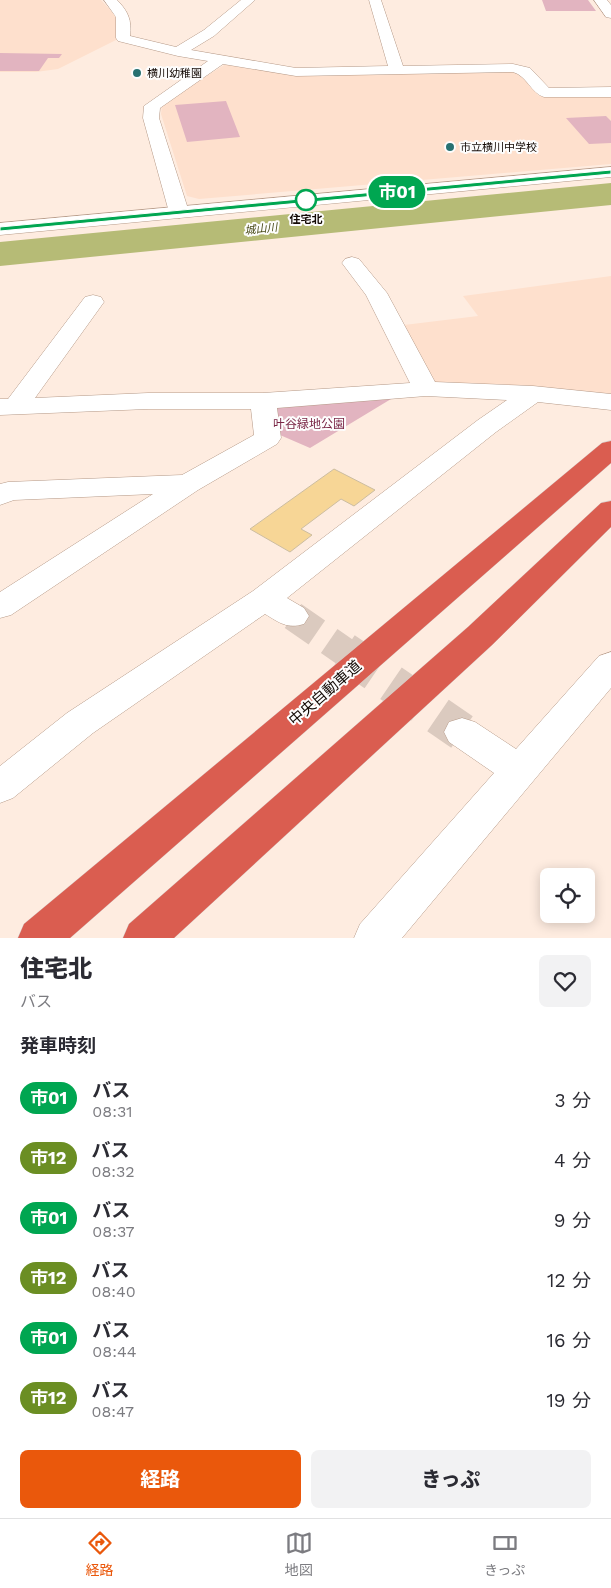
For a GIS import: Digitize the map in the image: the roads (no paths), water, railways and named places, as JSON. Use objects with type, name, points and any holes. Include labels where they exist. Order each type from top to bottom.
[{"type":"highway","name":"中央自動車道","points":[[39,938],[611,449]]},
{"type":"highway","points":[[144,938],[480,636],[611,510]]},
{"type":"street","points":[[110,0],[119,8],[126,22],[123,38],[178,52],[296,72],[513,68],[525,71],[544,92],[611,92]]},
{"type":"street","points":[[178,52],[209,33],[249,0]]},
{"type":"street","points":[[375,0],[397,71]]},
{"type":"street","points":[[600,0],[611,14]]},
{"type":"street","points":[[179,212],[151,118],[152,106],[221,59]]},
{"type":"street","points":[[0,229],[611,172]]},
{"type":"street","points":[[352,263],[376,293],[426,389]]},
{"type":"street","points":[[8,407],[93,302]]},
{"type":"street","points":[[8,407],[148,401],[263,402],[426,389],[533,394],[611,402]]},
{"type":"street","points":[[0,787],[80,723],[264,599],[486,426],[533,394]]},
{"type":"street","points":[[0,608],[188,484],[268,438],[263,402]]},
{"type":"street","points":[[0,496],[8,491],[188,484]]},
{"type":"street","points":[[264,599],[292,616]]},
{"type":"street","points":[[375,938],[611,665]]},
{"type":"street","points":[[462,732],[520,771]]},
{"type":"waterway","name":"城山川","points":[[0,254],[611,194]]},
{"type":"tunnel","points":[[293,616],[345,652]]},
{"type":"tunnel","points":[[344,651],[462,732]]},
{"type":"place","name":"横川幼稚園","points":[[137,73]]},
{"type":"place","name":"市立横川中学校","points":[[450,147]]},
{"type":"place","name":"住宅北","points":[[306,200]]},
{"type":"park label","name":"叶谷緑地公園","points":[[309,424]]}]
